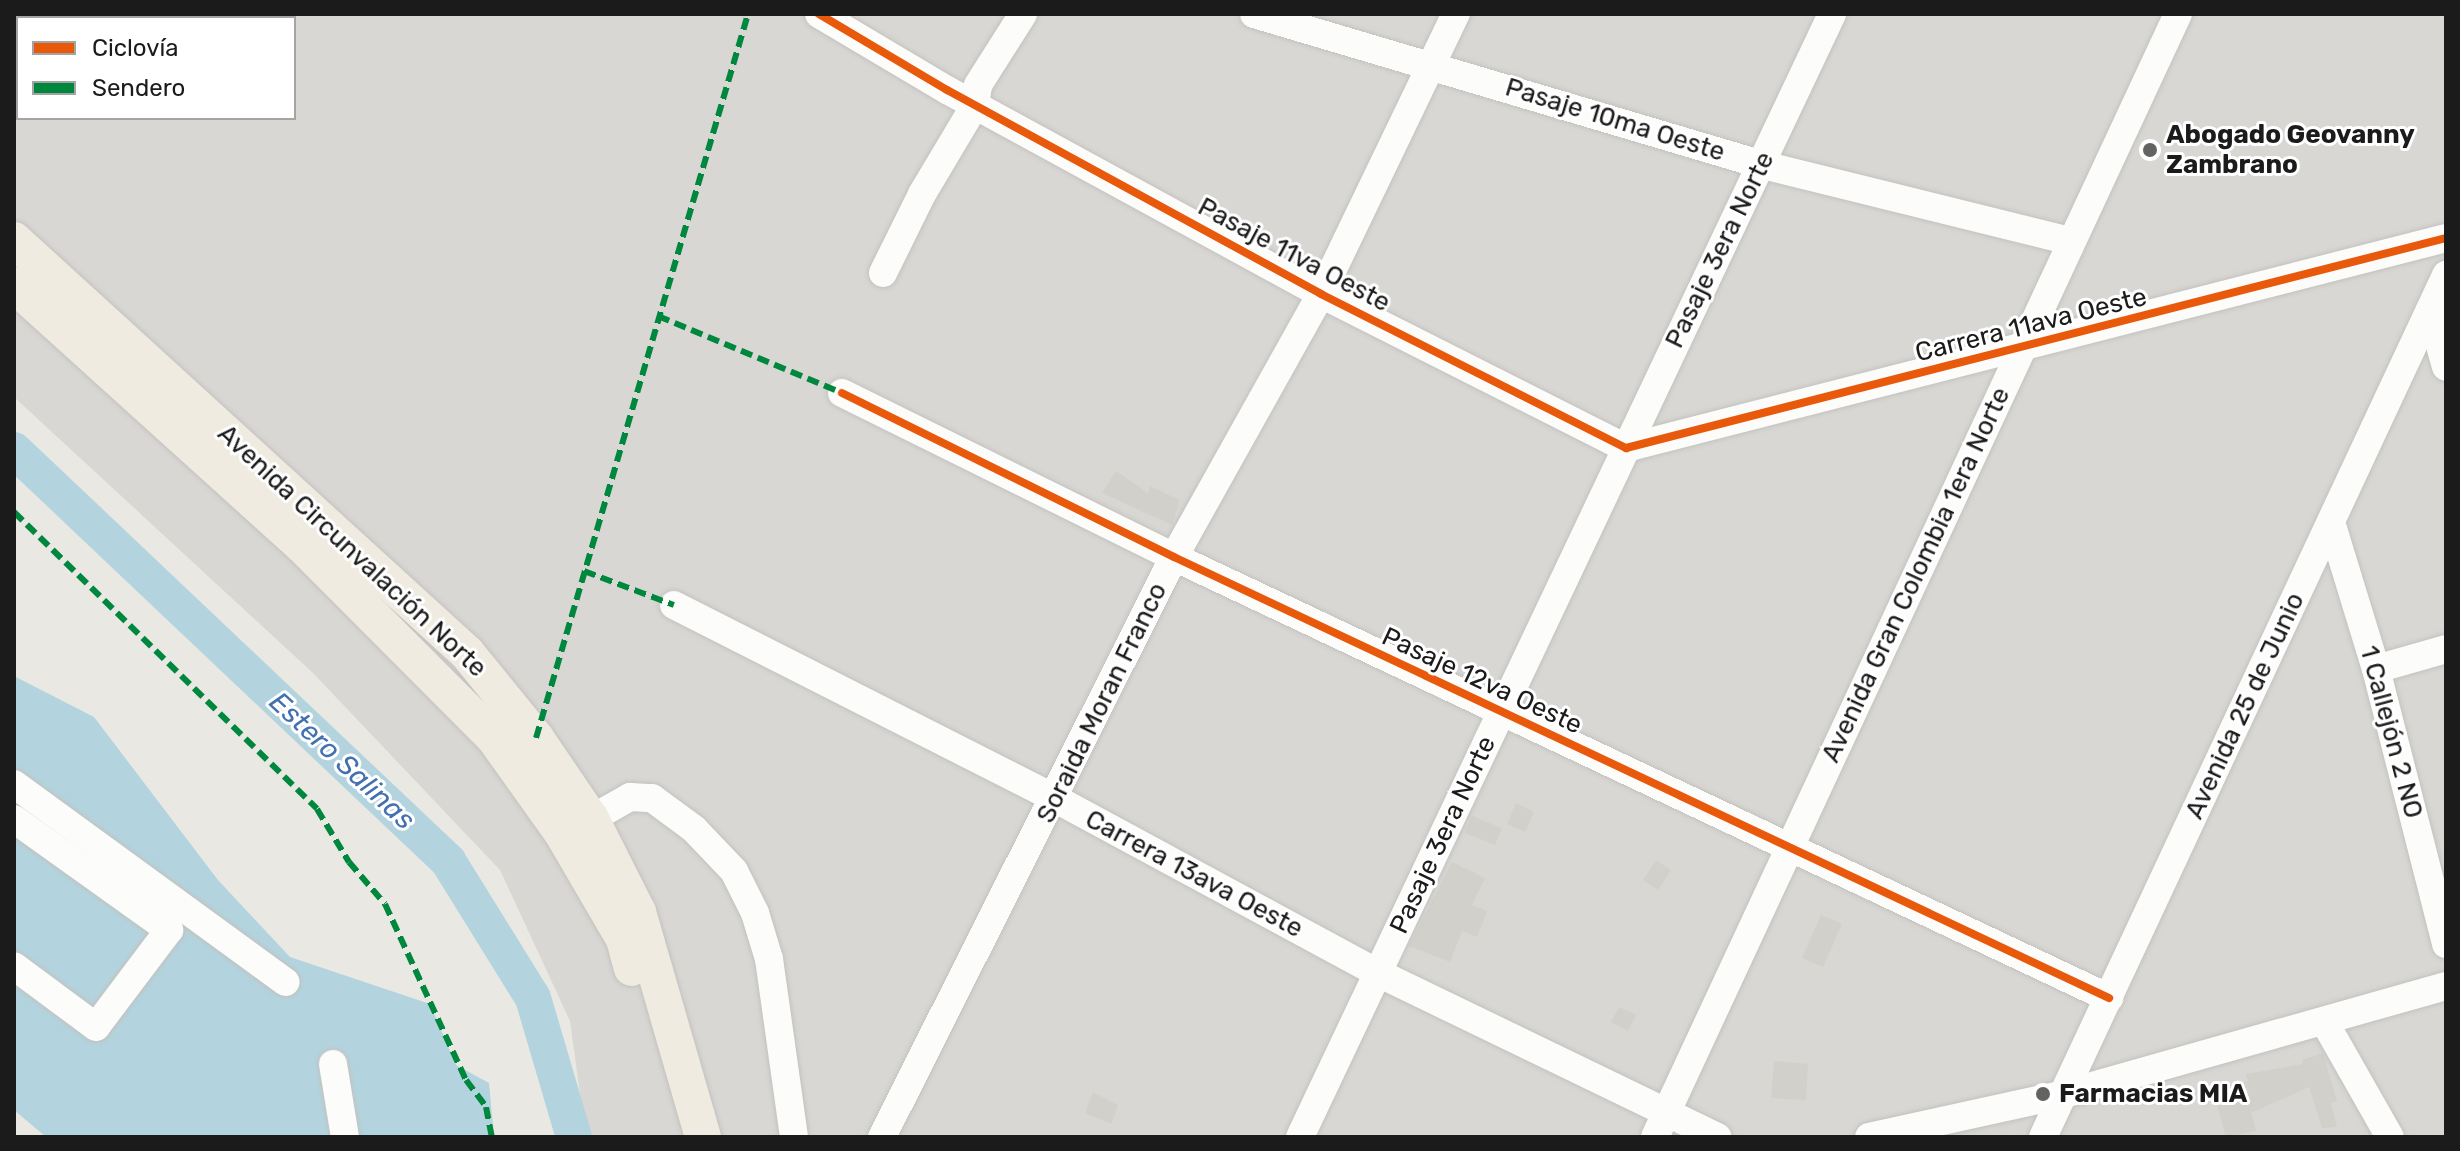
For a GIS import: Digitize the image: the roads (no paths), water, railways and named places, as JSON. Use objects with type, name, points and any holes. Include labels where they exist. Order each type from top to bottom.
[{"type":"main road","name":"Avenida Circunvalación Norte","points":[[14,240],[467,653],[562,833],[624,939],[679,1137]]},
{"type":"main road","name":"Avenida Circunvalación Norte","points":[[14,285],[506,727],[591,819],[638,912],[703,1137]]},
{"type":"street","name":"Pasaje 11va Oeste","points":[[819,14],[947,90],[1321,294],[1626,448]]},
{"type":"street","points":[[883,273],[922,194],[975,105],[978,85],[1023,14]]},
{"type":"street","name":"Soraida Moran Franco","points":[[882,1137],[1056,799],[1174,557],[1321,294],[1456,14]]},
{"type":"street","name":"Pasaje 3era Norte","points":[[1300,1137],[1750,179],[1763,165],[1832,14]]},
{"type":"street","name":"Avenida Gran Colombia 1era Norte","points":[[1660,1126],[2178,14]]},
{"type":"street","name":"Pasaje 10ma Oeste","points":[[1261,15],[1763,165],[2071,241]]},
{"type":"street","name":"Carrera 11ava Oeste","points":[[1626,448],[2446,238]]},
{"type":"street","name":"Avenida 25 de Junio","points":[[2043,1137],[2446,275]]},
{"type":"street","points":[[2430,310],[2446,367]]},
{"type":"street","name":"Pasaje 12va Oeste","points":[[842,393],[1174,557],[2109,998]]},
{"type":"street","name":"1 Callejón 2 NO","points":[[2331,522],[2376,669],[2446,944]]},
{"type":"street","name":"Carrera 13ava Oeste","points":[[674,605],[1056,799],[1660,1126],[1717,1137]]},
{"type":"street","points":[[2376,669],[2446,649]]},
{"type":"street","points":[[14,784],[286,982]]},
{"type":"street","points":[[591,819],[630,797],[652,798],[694,829],[734,871],[755,913],[769,959],[794,1137]]},
{"type":"street","points":[[14,819],[169,930],[96,1027],[14,966]]},
{"type":"street","points":[[1869,1137],[2064,1094],[2446,986]]},
{"type":"street","points":[[2324,1021],[2390,1137]]},
{"type":"street","points":[[333,1064],[345,1137]]},
{"type":"water","points":[[14,676],[94,717],[218,880],[290,957],[430,1004],[456,1065],[489,1083],[494,1137],[46,1137],[14,1110]]},
{"type":"waterway","name":"Estero Salinas","points":[[14,450],[448,861],[533,998],[574,1137]]},
{"type":"place","name":"Abogado Geovanny Zambrano","points":[[2150,150]]},
{"type":"place","name":"Farmacias MIA","points":[[2043,1094]]}]
